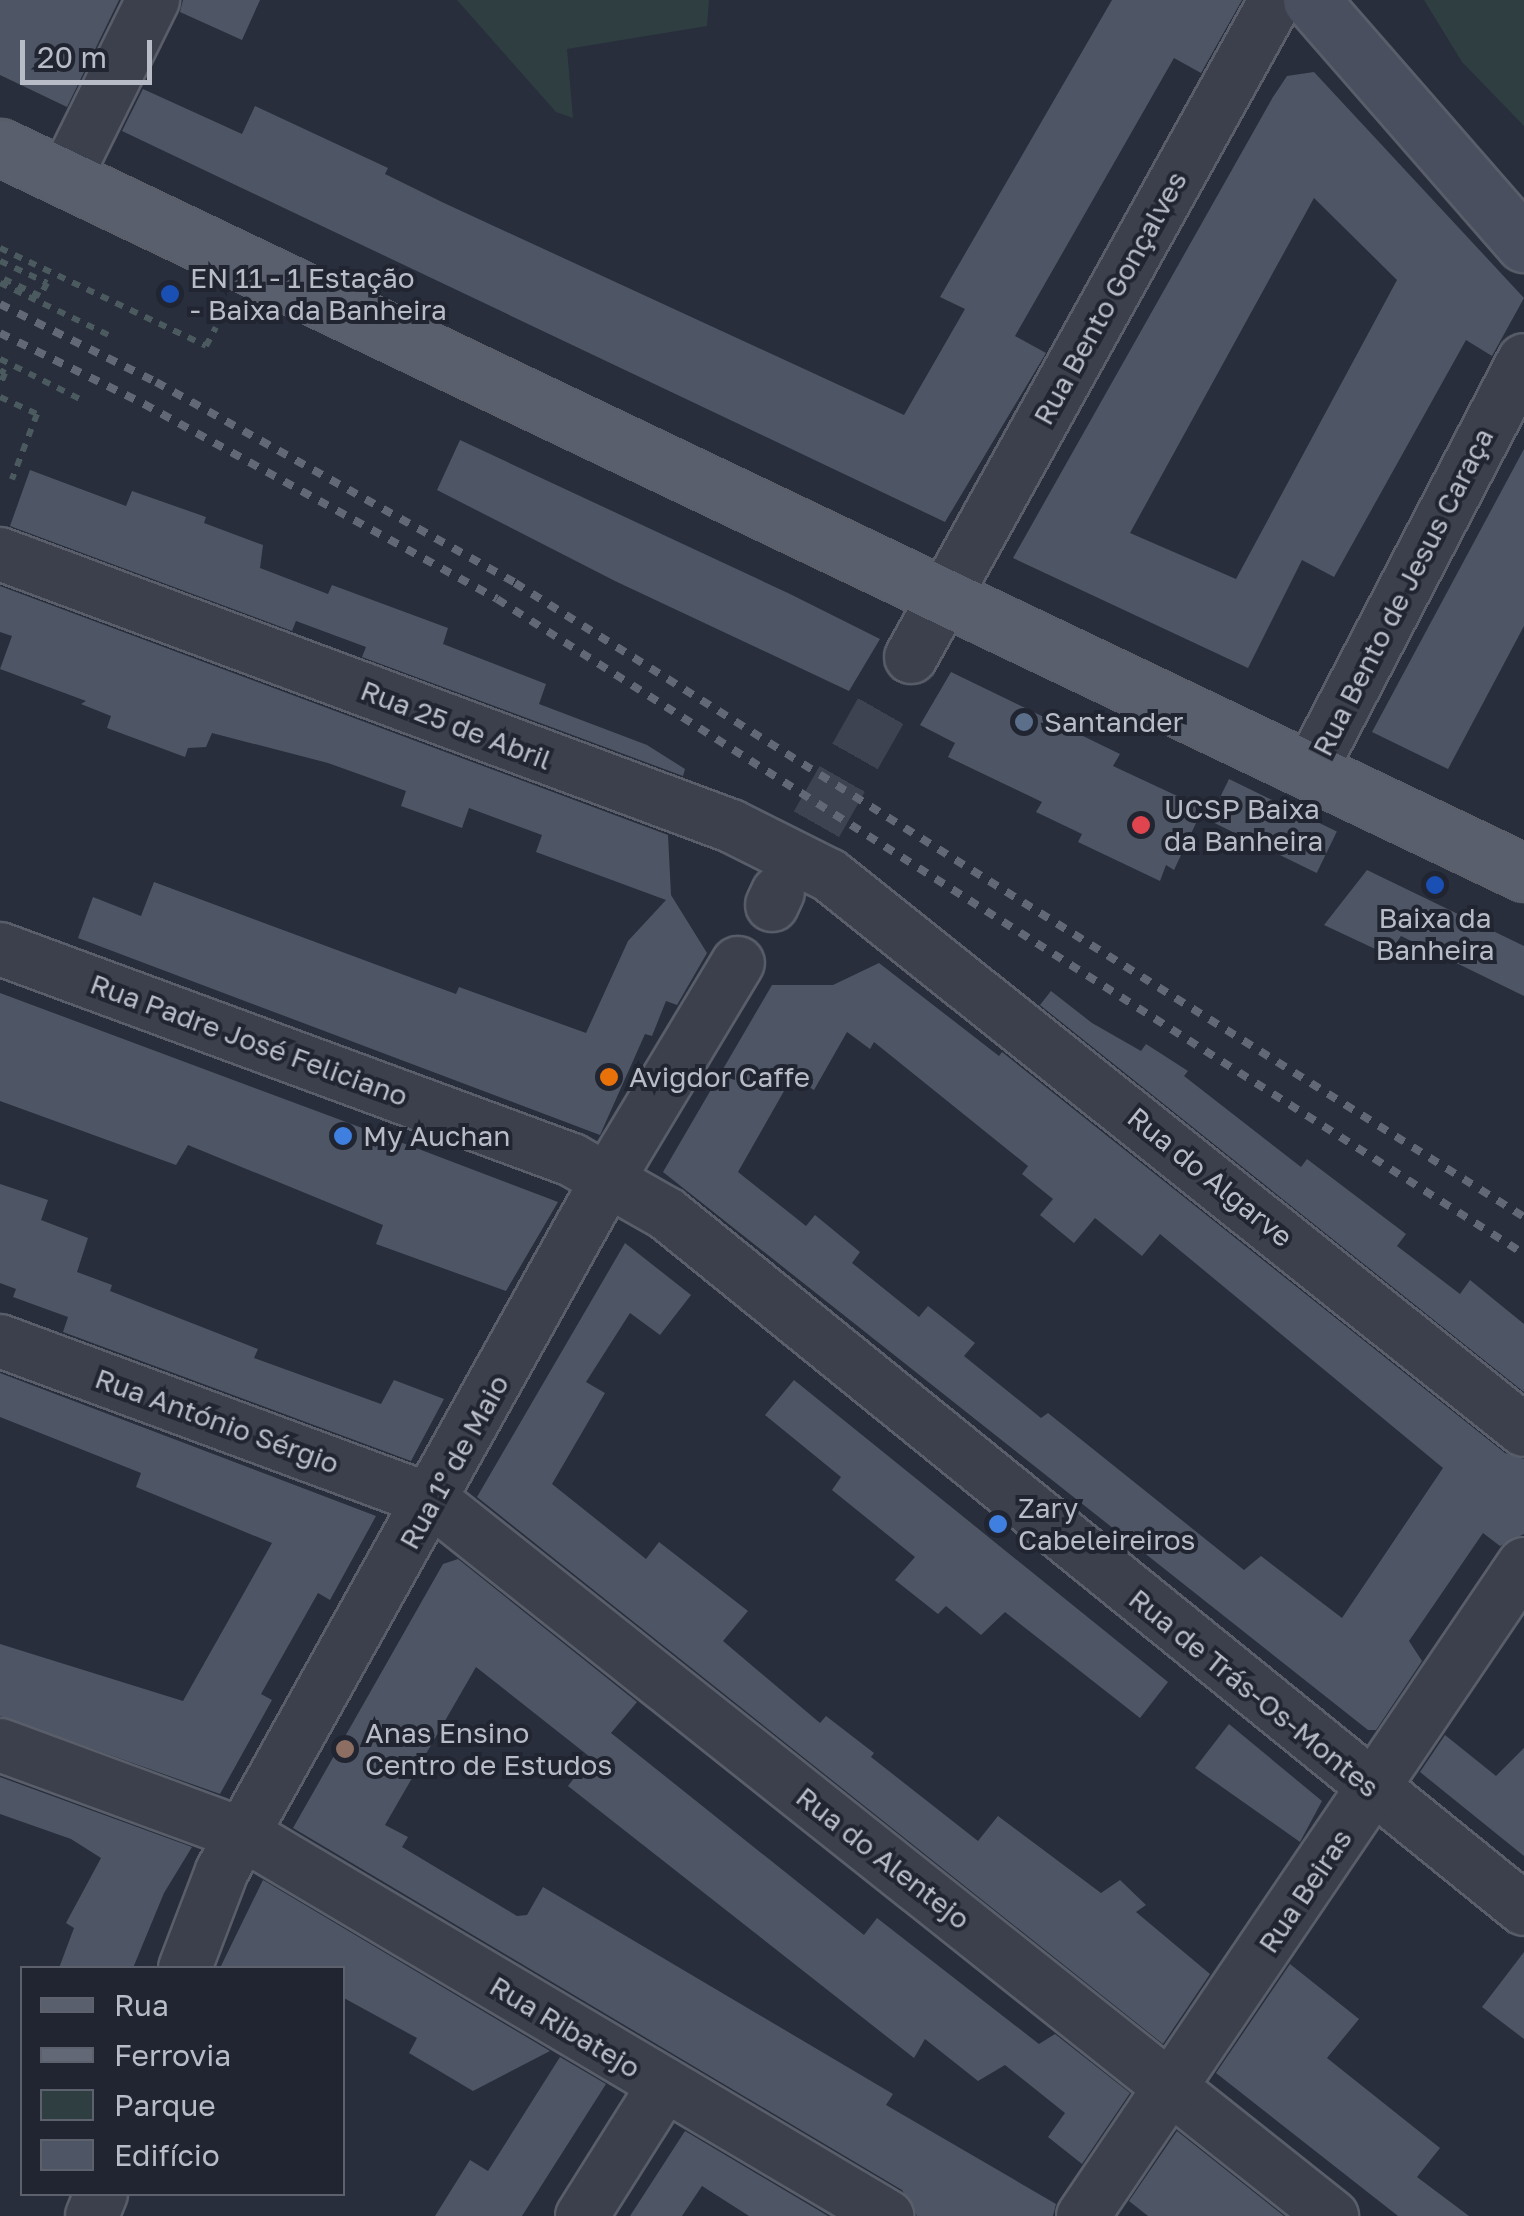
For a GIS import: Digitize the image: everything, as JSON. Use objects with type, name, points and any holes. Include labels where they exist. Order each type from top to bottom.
[{"type":"main road","points":[[0,147],[1524,873]]},
{"type":"street","points":[[65,178],[152,0]]},
{"type":"street","name":"Rua Bento Gonçalves","points":[[944,596],[1276,0]]},
{"type":"street","points":[[1311,0],[1524,244]]},
{"type":"street","name":"Rua Bento de Jesus Caraça","points":[[1310,771],[1524,360]]},
{"type":"street","name":"Rua 25 de Abril","points":[[0,554],[732,826],[829,876],[896,924]]},
{"type":"street","points":[[911,657],[944,596]]},
{"type":"street","name":"Rua do Algarve","points":[[896,924],[1524,1430]]},
{"type":"street","name":"Rua Padre José Feliciano","points":[[0,949],[468,1120],[608,1179]]},
{"type":"street","name":"Rua 1º de Maio","points":[[186,1966],[222,1871],[434,1501],[608,1179],[738,963]]},
{"type":"street","name":"Rua de Trás-Os-Montes","points":[[608,1179],[692,1234],[1524,1909]]},
{"type":"street","name":"Rua António Sérgio","points":[[0,1341],[434,1501]]},
{"type":"street","name":"Rua do Alentejo","points":[[434,1501],[1332,2216]]},
{"type":"street","name":"Rua Beiras","points":[[1083,2216],[1524,1564]]},
{"type":"street","name":"Rua Ribatejo","points":[[0,1745],[245,1835],[887,2216]]},
{"type":"street","points":[[582,2216],[664,2086]]},
{"type":"path","points":[[0,248],[206,346],[216,326]]},
{"type":"path","points":[[0,260],[47,282],[40,296],[0,280]]},
{"type":"path","points":[[0,280],[115,338]]},
{"type":"path","points":[[0,359],[84,401]]},
{"type":"path","points":[[0,370],[5,373],[0,384]]},
{"type":"path","points":[[0,397],[37,414],[12,479]]},
{"type":"green space","points":[[457,0],[709,0],[707,26],[567,49],[573,118],[556,112]]},
{"type":"green space","points":[[1424,0],[1524,0],[1524,126],[1462,62]]},
{"type":"building","points":[[0,0],[119,0],[67,107],[0,75]]},
{"type":"building","points":[[183,0],[260,0],[242,40],[180,12]]},
{"type":"building","points":[[1112,0],[1242,0],[1201,73],[1174,58],[1015,336],[1046,353],[945,522],[122,131],[143,89],[242,134],[255,106],[388,168],[385,174],[444,203],[904,415],[965,309],[940,297]]},
{"type":"building","points":[[1314,72],[1524,298],[1492,356],[1466,340],[1334,577],[1302,560],[1248,668],[1013,558],[1287,76]],"holes":[[[1314,198],[1397,280],[1236,579],[1130,533]]]},
{"type":"building","points":[[460,440],[880,639],[849,691],[615,581],[437,490]]},
{"type":"building","points":[[1524,449],[1524,626],[1448,769],[1372,732]]},
{"type":"building","points":[[30,470],[126,506],[132,491],[206,517],[204,523],[263,545],[260,568],[328,594],[332,585],[448,628],[443,644],[546,684],[539,704],[647,745],[685,769],[683,776],[362,657],[366,647],[296,621],[292,631],[10,526]]},
{"type":"building","points":[[0,586],[668,835],[671,895],[707,953],[677,1005],[666,1001],[652,1036],[645,1034],[600,1135],[78,938],[93,897],[141,916],[154,882],[456,994],[459,987],[586,1033],[628,941],[666,900],[536,852],[542,835],[469,808],[462,828],[401,806],[406,791],[328,763],[212,733],[206,747],[188,748],[185,757],[107,728],[111,716],[81,704],[86,701],[0,669],[12,636],[0,632]]},
{"type":"building","points":[[951,672],[1120,754],[1113,766],[1203,808],[1174,870],[1166,865],[1160,881],[1078,842],[1082,834],[1036,812],[1042,802],[948,757],[955,743],[920,725]]},
{"type":"building","points":[[1229,779],[1337,832],[1317,873],[1209,820]]},
{"type":"building","points":[[1367,870],[1524,946],[1524,996],[1401,936],[1388,955],[1324,925]]},
{"type":"building","points":[[879,963],[999,1056],[1002,1052],[1505,1453],[1524,1459],[1524,1534],[1500,1546],[1483,1533],[1409,1641],[1422,1661],[1376,1730],[1368,1730],[663,1172],[772,985],[833,985]],"holes":[[[847,1032],[870,1049],[874,1042],[1028,1166],[1022,1174],[1053,1199],[1040,1215],[1074,1243],[1095,1218],[1142,1256],[1160,1234],[1443,1468],[1342,1618],[1261,1556],[1244,1570],[1048,1413],[1041,1418],[964,1356],[975,1343],[928,1306],[919,1317],[852,1263],[860,1252],[815,1215],[806,1226],[738,1172],[792,1077],[814,1090]]]},
{"type":"building","points":[[1051,991],[1092,1023],[1141,1051],[1146,1044],[1188,1071],[1184,1076],[1301,1167],[1307,1159],[1406,1234],[1397,1246],[1460,1294],[1470,1280],[1524,1324],[1524,1392],[1040,1005]]},
{"type":"building","points":[[0,993],[558,1202],[506,1291],[376,1244],[383,1225],[188,1145],[176,1165],[0,1101]]},
{"type":"building","points":[[0,1184],[48,1200],[41,1220],[88,1238],[77,1272],[112,1285],[110,1291],[258,1349],[254,1358],[381,1404],[394,1380],[444,1399],[411,1461],[63,1332],[68,1317],[13,1297],[16,1289],[0,1283]]},
{"type":"building","points":[[625,1243],[691,1295],[660,1335],[630,1313],[586,1382],[605,1393],[552,1484],[646,1559],[659,1542],[748,1611],[723,1641],[820,1723],[826,1716],[874,1753],[871,1757],[978,1841],[998,1816],[1101,1893],[1120,1880],[1146,1905],[1136,1912],[1210,1974],[1163,2044],[477,1497]]},
{"type":"building","points":[[0,1373],[376,1516],[330,1600],[318,1593],[261,1694],[272,1700],[220,1794],[0,1716],[0,1644],[183,1701],[272,1543],[136,1487],[141,1473],[0,1417]]},
{"type":"building","points":[[794,1380],[1168,1682],[1140,1718],[1005,1612],[981,1635],[946,1606],[938,1614],[895,1580],[915,1557],[832,1490],[841,1477],[765,1415]]},
{"type":"building","points":[[458,1559],[637,1702],[611,1733],[864,1935],[877,1918],[1039,2044],[1055,2034],[1130,2093],[1082,2164],[1048,2137],[1065,2113],[1005,2065],[978,2081],[925,2039],[914,2058],[568,1786],[590,1757],[476,1667],[385,1825],[408,1837],[402,1847],[517,1916],[527,1915],[543,1887],[893,2094],[886,2105],[1056,2204],[1053,2216],[917,2216],[902,2190],[293,1828],[443,1564]]},
{"type":"building","points":[[1229,1724],[1322,1801],[1300,1842],[1195,1768]]},
{"type":"building","points":[[1445,1735],[1496,1776],[1524,1748],[1524,1856],[1420,1772]]},
{"type":"building","points":[[0,1777],[192,1847],[164,1893],[134,1966],[60,1966],[74,1928],[66,1923],[101,1858],[71,1839],[0,1814]]},
{"type":"building","points":[[263,1880],[550,2051],[473,2091],[409,2053],[417,2038],[345,1999],[345,1966],[221,1966]]},
{"type":"building","points":[[1524,1952],[1524,2039],[1482,2007]]},
{"type":"building","points":[[1290,1964],[1359,2019],[1327,2058],[1440,2148],[1417,2177],[1469,2216],[1398,2216],[1216,2073]]},
{"type":"building","points":[[560,2057],[606,2084],[522,2216],[435,2216],[470,2160],[488,2171]]},
{"type":"building","points":[[685,2131],[828,2216],[749,2216],[702,2186],[682,2216],[630,2216]]},
{"type":"building","points":[[1177,2131],[1284,2216],[1148,2216],[1129,2201]]},
{"type":"tunnel","points":[[778,892],[885,704]]},
{"type":"railway","points":[[0,304],[156,382],[515,583],[1524,1217]]},
{"type":"railway","points":[[0,333],[144,404],[497,599],[1524,1254]]},
{"type":"place","name":"EN 11 - 1 Estação - Baixa da Banheira","points":[[170,294]]},
{"type":"place","name":"Santander","points":[[1024,722]]},
{"type":"place","name":"UCSP Baixa da Banheira","points":[[1141,825]]},
{"type":"place","name":"Baixa da Banheira","points":[[1435,885]]},
{"type":"place","name":"Avigdor Caffe","points":[[609,1077]]},
{"type":"place","name":"My Auchan","points":[[343,1136]]},
{"type":"place","name":"Zary Cabeleireiros","points":[[998,1524]]},
{"type":"place","name":"Anas Ensino Centro de Estudos","points":[[345,1749]]}]
